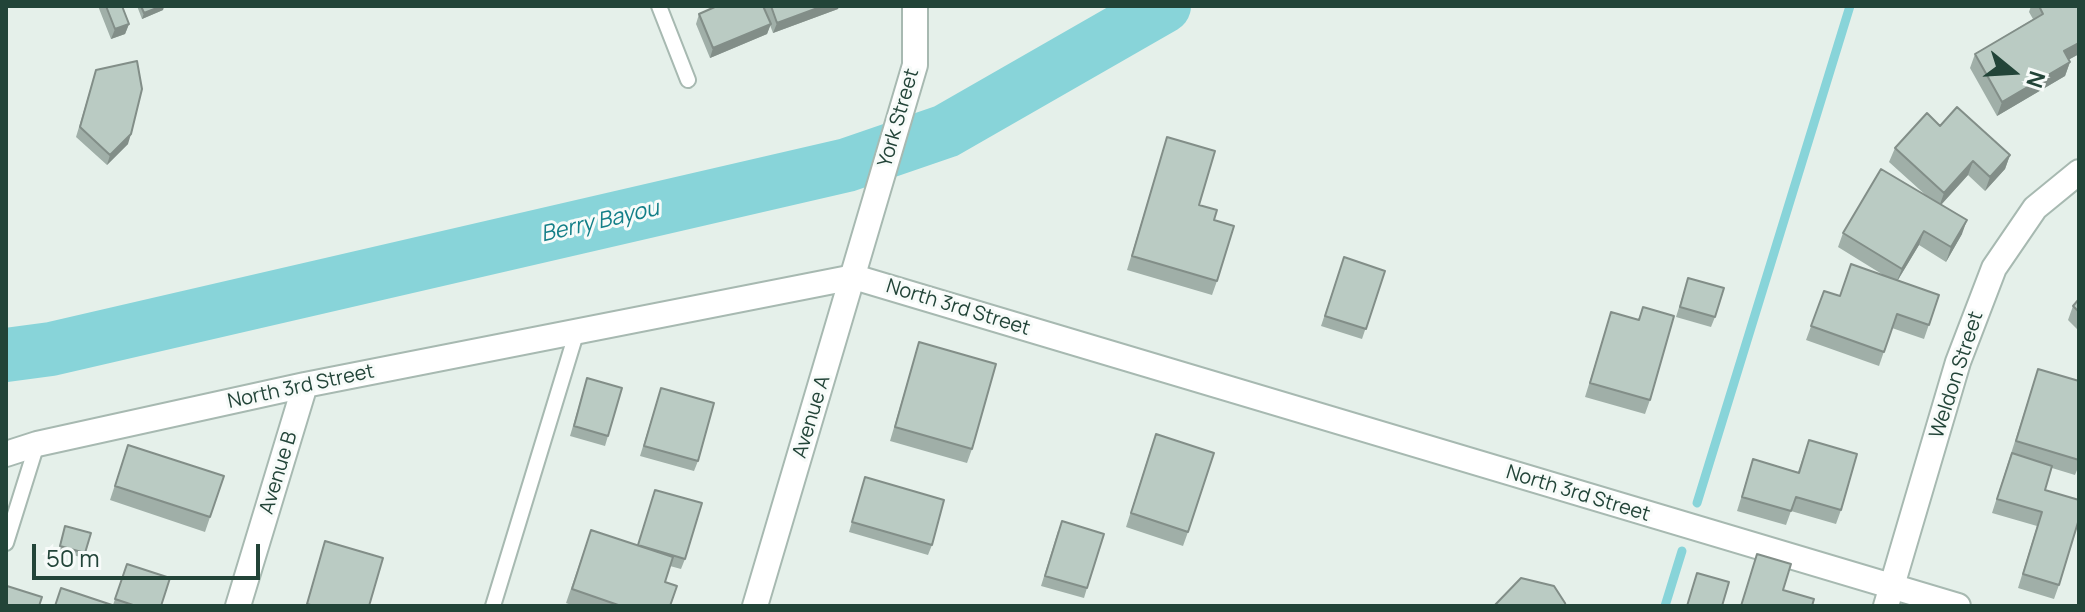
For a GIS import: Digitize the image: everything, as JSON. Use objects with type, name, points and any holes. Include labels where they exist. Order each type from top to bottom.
[{"type":"street","name":"York Street","points":[[867,228],[915,65],[915,6]]},
{"type":"street","name":"Weldon Street","points":[[1889,596],[1958,362],[1994,268],[2035,208],[2079,172]]},
{"type":"street","name":"Avenue A","points":[[755,606],[867,228]]},
{"type":"street","name":"North 3rd Street","points":[[6,454],[37,444],[305,385],[854,277],[1889,596],[1958,606]]},
{"type":"street","name":"Avenue B","points":[[238,606],[305,385]]},
{"type":"lane","points":[[659,6],[688,80]]},
{"type":"lane","points":[[493,606],[576,334]]},
{"type":"lane","points":[[6,543],[37,444]]},
{"type":"building","points":[[106,6],[122,6],[129,24],[115,29]]},
{"type":"building","points":[[141,6],[162,6],[144,13]]},
{"type":"building","points":[[717,6],[763,6],[771,24],[713,48],[699,14]]},
{"type":"building","points":[[771,6],[823,6],[777,23]]},
{"type":"building","points":[[2039,6],[2079,6],[2079,43],[2064,51],[2070,62],[2002,102],[1975,54],[2043,14]]},
{"type":"building","points":[[137,61],[142,89],[131,134],[110,155],[80,127],[96,70]]},
{"type":"building","points":[[1957,107],[2010,155],[1990,177],[1973,161],[1944,193],[1895,148],[1927,113],[1940,126]]},
{"type":"building","points":[[1167,137],[1215,151],[1199,205],[1217,210],[1214,220],[1234,226],[1217,281],[1132,256]]},
{"type":"building","points":[[1881,169],[1967,220],[1951,247],[1924,231],[1902,269],[1843,233]]},
{"type":"building","points":[[1344,257],[1385,271],[1366,329],[1325,316]]},
{"type":"building","points":[[1851,264],[1939,295],[1929,325],[1897,314],[1884,352],[1811,326],[1824,291],[1840,296]]},
{"type":"building","points":[[1688,278],[1724,288],[1715,317],[1680,307]]},
{"type":"building","points":[[1643,307],[1674,316],[1650,400],[1590,383],[1611,312],[1639,320]]},
{"type":"building","points":[[919,342],[996,364],[972,449],[895,427]]},
{"type":"building","points":[[2038,369],[2079,381],[2079,460],[2016,441]]},
{"type":"building","points":[[587,378],[622,388],[608,436],[574,426]]},
{"type":"building","points":[[661,388],[714,403],[698,461],[644,446]]},
{"type":"building","points":[[1156,434],[1214,453],[1188,532],[1131,513]]},
{"type":"building","points":[[1809,440],[1857,454],[1841,510],[1796,497],[1791,511],[1742,497],[1753,459],[1799,473]]},
{"type":"building","points":[[128,445],[224,476],[210,517],[115,486]]},
{"type":"building","points":[[2012,453],[2052,466],[2045,490],[2079,500],[2079,519],[2059,585],[2023,574],[2042,512],[1997,499]]},
{"type":"building","points":[[865,477],[944,500],[932,545],[852,522]]},
{"type":"building","points":[[655,490],[702,503],[685,559],[638,545]]},
{"type":"building","points":[[1062,521],[1104,534],[1087,588],[1045,576]]},
{"type":"building","points":[[65,526],[91,533],[85,553],[60,546]]},
{"type":"building","points":[[591,530],[673,557],[665,582],[677,586],[670,606],[621,606],[572,589]]},
{"type":"building","points":[[325,541],[383,558],[369,606],[307,604]]},
{"type":"building","points":[[1757,554],[1791,564],[1783,590],[1814,599],[1812,606],[1741,606]]},
{"type":"building","points":[[127,564],[170,578],[161,606],[136,606],[115,599]]},
{"type":"building","points":[[1697,573],[1729,582],[1722,606],[1687,606]]},
{"type":"building","points":[[1521,578],[1554,586],[1566,606],[1494,606]]},
{"type":"building","points":[[7,586],[42,597],[39,606],[6,606]]},
{"type":"building","points":[[61,588],[115,606],[55,606]]},
{"type":"waterway","name":"Berry Bayou","points":[[6,355],[51,349],[847,165],[946,131],[1164,6]]},
{"type":"waterway","points":[[1697,503],[1850,6]]},
{"type":"waterway","points":[[1665,606],[1682,551]]}]
